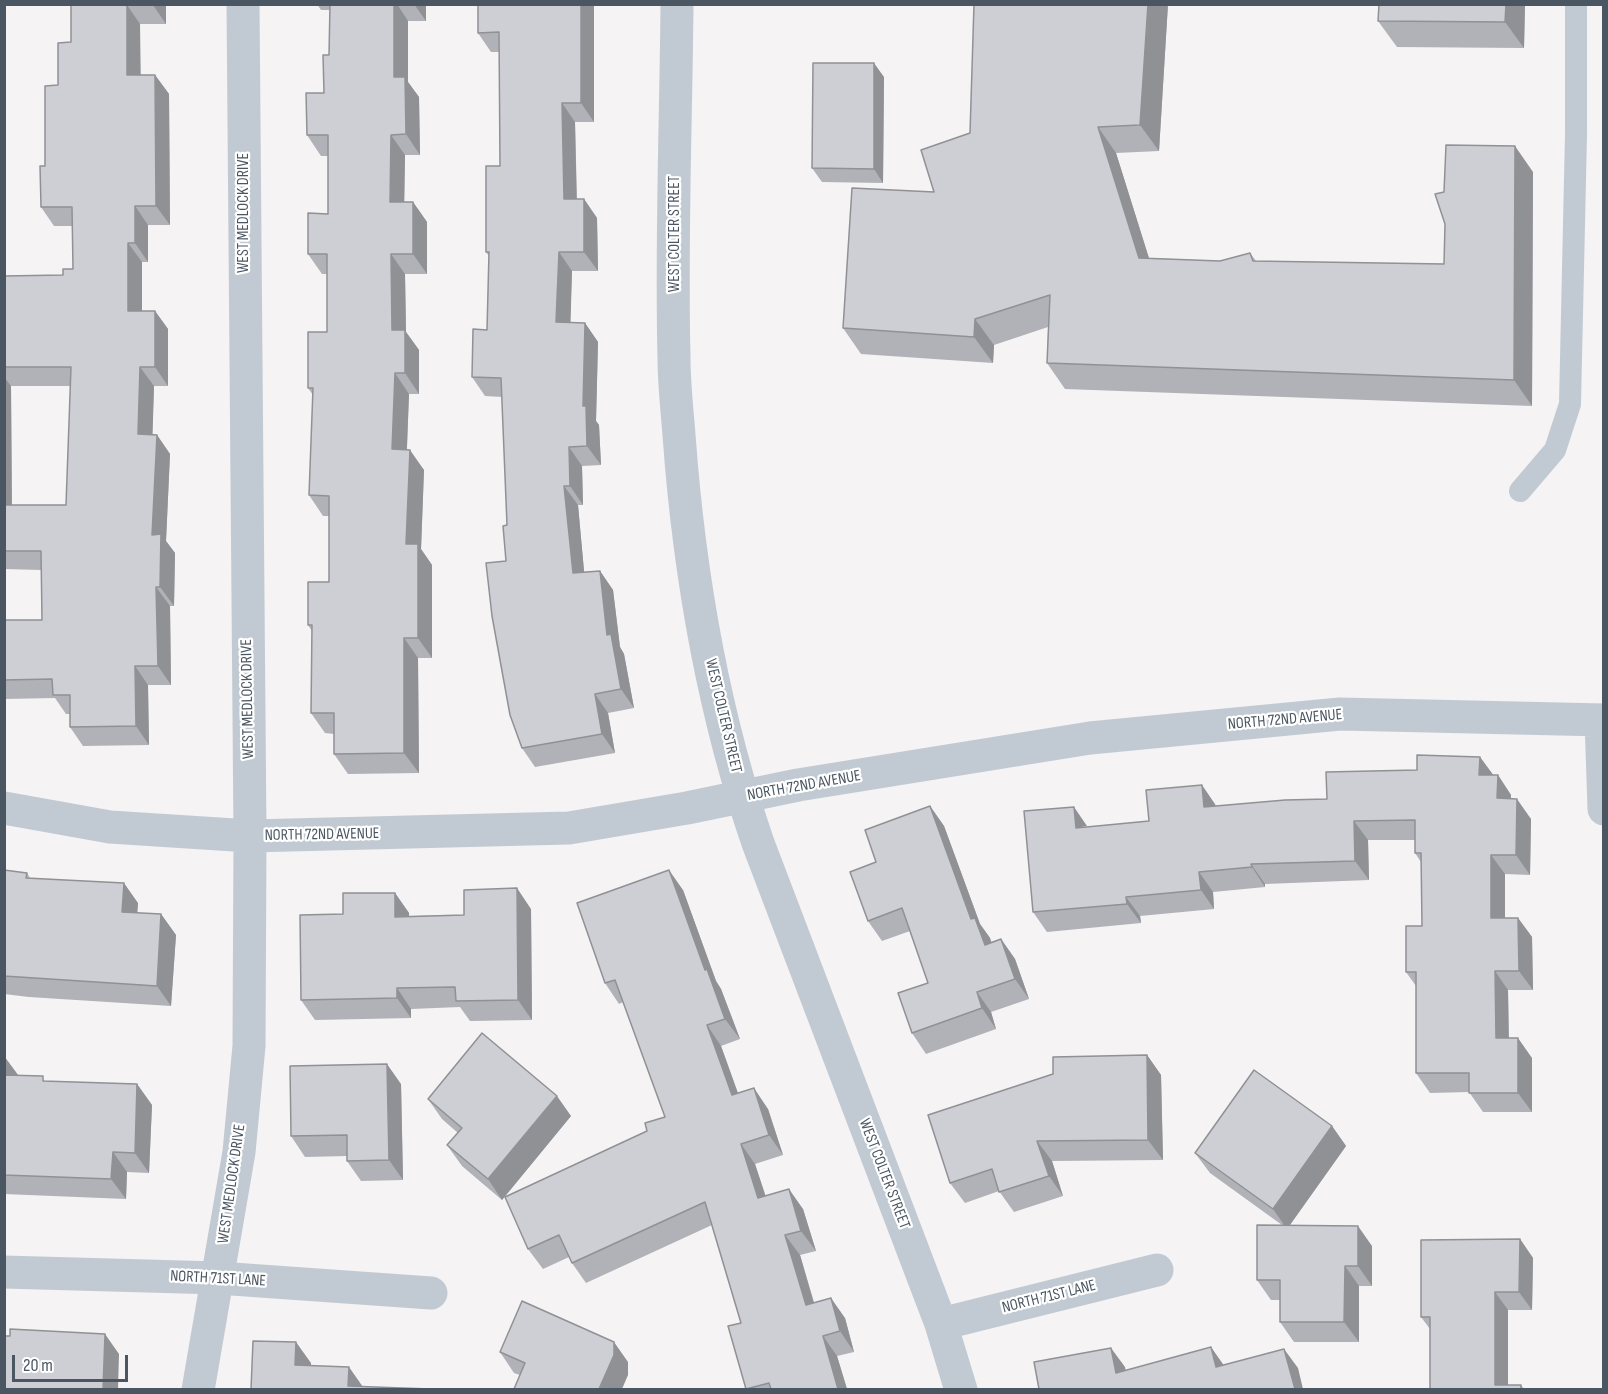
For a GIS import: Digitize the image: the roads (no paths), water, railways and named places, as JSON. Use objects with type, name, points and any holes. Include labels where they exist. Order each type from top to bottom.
[{"type":"street","name":"WEST MEDLOCK DRIVE","points":[[198,1389],[239,1152],[249,1046],[243,4]]},
{"type":"street","name":"WEST COLTER STREET","points":[[676,4],[674,360],[682,474],[695,590],[742,797],[941,1324],[961,1389]]},
{"type":"street","name":"NORTH 72ND AVENUE","points":[[4,808],[110,827],[249,836],[569,828],[798,785],[1090,738],[1340,714],[1602,720]]},
{"type":"street","points":[[1602,720],[1604,808]]},
{"type":"street","name":"NORTH 71ST LANE","points":[[941,1324],[1157,1270]]},
{"type":"street","name":"NORTH 71ST LANE","points":[[4,1272],[218,1278],[430,1293]]},
{"type":"lane","points":[[1520,490],[1555,450],[1570,404],[1576,146],[1576,4]]}]
